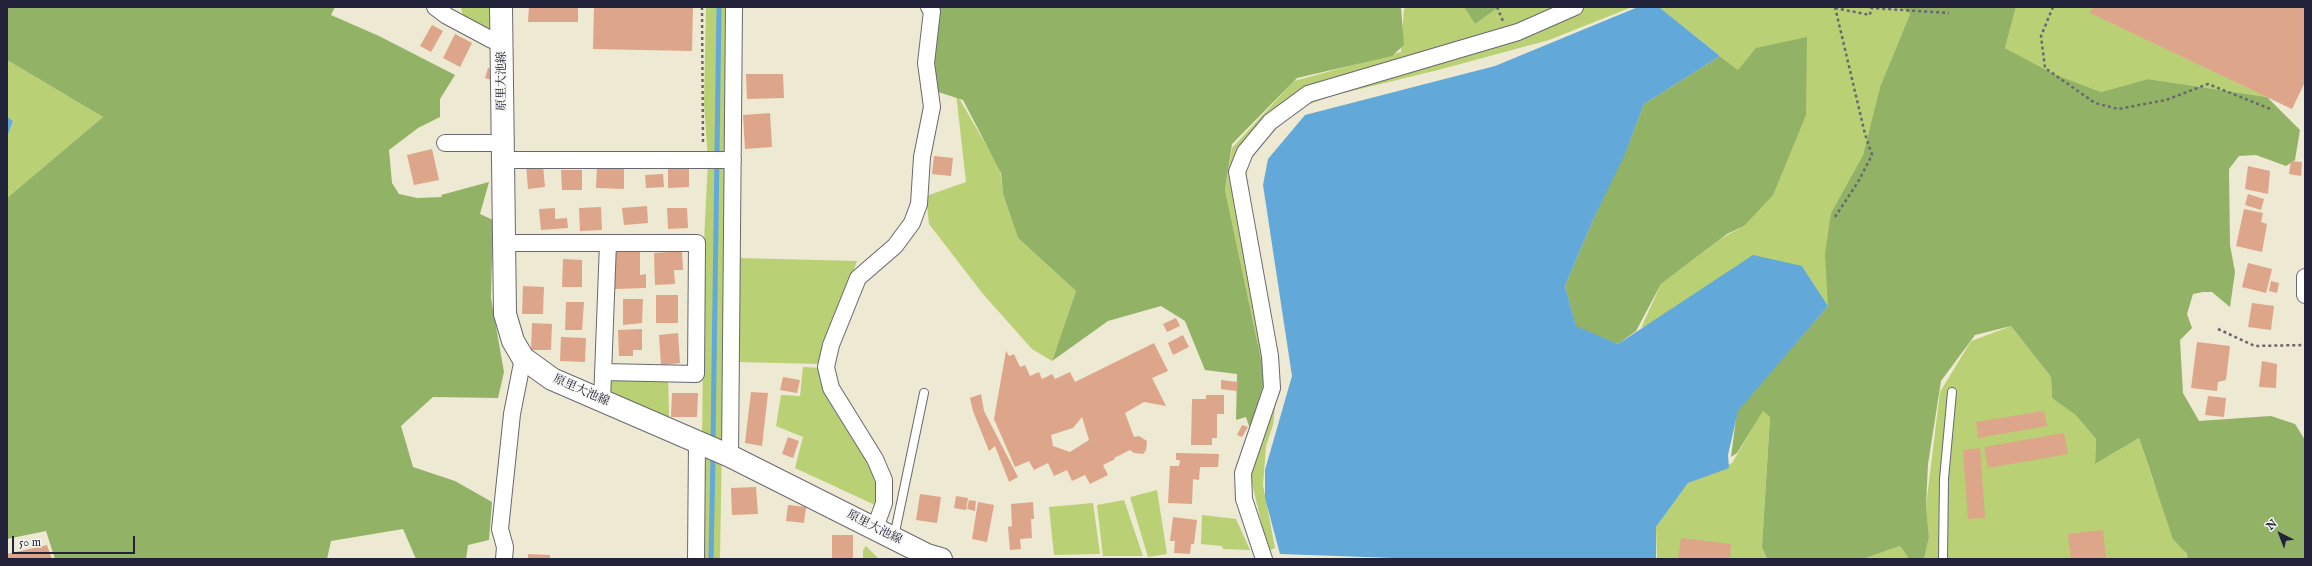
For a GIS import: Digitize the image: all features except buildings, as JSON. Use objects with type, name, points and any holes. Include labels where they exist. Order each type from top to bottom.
[{"type":"main road","name":"原里大池線","points":[[501,7],[503,40],[505,314],[513,341],[523,358],[552,379],[728,455],[884,533],[918,555],[941,559]]},
{"type":"street","points":[[435,7],[447,16],[492,40],[503,40]]},
{"type":"street","points":[[728,455],[734,7]]},
{"type":"street","points":[[884,533],[884,480],[875,459],[831,388],[826,367],[831,345],[858,278],[894,246],[912,223],[919,204],[922,157],[932,107],[926,63],[932,11],[929,7]]},
{"type":"street","points":[[1264,559],[1244,499],[1243,473],[1272,388],[1270,356],[1237,172],[1245,152],[1270,122],[1308,94],[1518,32],[1575,7]]},
{"type":"street","points":[[445,143],[504,152],[731,160]]},
{"type":"street","points":[[504,243],[697,243],[696,374],[603,372]]},
{"type":"street","points":[[602,401],[608,243]]},
{"type":"street","points":[[2305,277],[2305,295]]},
{"type":"street","points":[[504,559],[505,547],[500,529],[512,414],[523,358]]},
{"type":"street","points":[[696,559],[700,443]]},
{"type":"lane","points":[[1943,559],[1944,479],[1952,392]]},
{"type":"lane","points":[[884,533],[924,393]]},
{"type":"path","points":[[702,7],[707,160]]},
{"type":"path","points":[[1835,217],[1858,182],[1872,155],[1835,7],[1870,15],[1871,8],[1949,13]]},
{"type":"path","points":[[2053,7],[2042,36],[2045,68],[2095,103],[2118,109],[2166,100],[2208,84],[2273,110]]},
{"type":"path","points":[[2218,329],[2255,346],[2305,345]]},
{"type":"green space","points":[[7,7],[335,7],[331,15],[379,36],[455,75],[440,99],[440,117],[418,128],[389,150],[392,183],[399,194],[417,198],[442,197],[441,195],[489,182],[480,214],[493,220],[491,298],[504,372],[498,398],[433,397],[401,426],[413,467],[455,481],[492,502],[489,540],[468,545],[466,559],[416,559],[403,529],[331,541],[327,559],[55,559],[46,531],[7,539],[7,198],[103,117],[7,60]]},
{"type":"green space","points":[[461,7],[490,7],[491,33],[464,22]]},
{"type":"green space","points":[[706,7],[729,7],[720,559],[701,559],[704,241],[708,160],[704,104]]},
{"type":"green space","points":[[929,7],[1401,7],[1404,45],[1392,56],[1297,78],[1232,144],[1225,190],[1265,378],[1250,429],[1246,417],[1236,420],[1237,374],[1205,370],[1185,321],[1161,306],[1108,321],[1052,361],[1076,291],[1018,238],[1003,194],[1001,173],[963,100],[929,89]]},
{"type":"green space","points":[[1408,7],[1464,7],[1475,24],[1496,9],[1496,7],[1632,7],[1549,40],[1438,70],[1331,96],[1291,111],[1246,164],[1248,189],[1278,382],[1273,425],[1266,446],[1263,485],[1275,548],[1268,551],[1251,479],[1256,450],[1244,447],[1265,378],[1225,190],[1232,148],[1294,81],[1401,52],[1404,9]]},
{"type":"green space","points":[[1464,7],[1496,7],[1496,9],[1475,24]]},
{"type":"green space","points":[[1659,7],[1902,7],[1910,14],[1880,87],[1863,155],[1831,213],[1828,306],[1802,266],[1641,328],[1661,284],[1722,238],[1744,226],[1738,70]]},
{"type":"green space","points":[[1902,7],[2016,7],[2005,48],[2054,74],[2101,92],[2148,79],[2267,97],[2300,130],[2295,160],[2286,166],[2256,155],[2239,156],[2229,169],[2230,245],[2235,272],[2230,307],[2212,292],[2193,294],[2187,314],[2192,328],[2180,340],[2183,393],[2199,421],[2271,416],[2295,424],[2305,440],[2305,559],[2188,559],[2186,553],[2173,539],[2139,438],[2095,464],[2096,439],[2076,415],[2052,398],[2051,377],[2011,326],[1975,335],[1941,381],[1928,464],[1926,506],[1929,537],[1924,559],[1909,559],[1900,546],[1863,559],[1767,559],[1762,547],[1770,417],[1763,411],[1737,453],[1731,457],[1737,411],[1828,306],[1825,254],[1831,213],[1863,155],[1880,87],[1910,14]]},
{"type":"green space","points":[[2016,7],[2093,7],[2091,13],[2267,97],[2148,79],[2101,92],[2054,74],[2005,48]]},
{"type":"green space","points":[[1807,37],[1806,115],[1773,195],[1744,226],[1727,234],[1661,284],[1636,331],[1618,344],[1576,327],[1565,286],[1593,220],[1629,143],[1644,104],[1720,56],[1738,70],[1756,48]]},
{"type":"green space","points":[[7,60],[103,117],[7,198],[7,137],[13,121],[7,117]]},
{"type":"green space","points":[[956,93],[1000,169],[1003,194],[1018,238],[1076,291],[1052,361],[1032,349],[983,294],[929,224],[926,196],[966,182]]},
{"type":"green space","points":[[739,258],[857,261],[820,364],[739,362]]},
{"type":"green space","points":[[2011,326],[2051,377],[2052,398],[2076,414],[2096,439],[2095,464],[2139,438],[2153,481],[2188,559],[1924,559],[1929,537],[1926,506],[1940,392],[1971,341]]},
{"type":"green space","points":[[803,367],[820,368],[878,484],[880,492],[875,505],[795,468],[803,437],[776,426],[781,395],[800,396]]},
{"type":"green space","points":[[603,372],[668,374],[669,418],[603,393]]},
{"type":"green space","points":[[1763,410],[1770,416],[1762,547],[1767,559],[1657,559],[1656,527],[1688,483],[1732,463]]},
{"type":"green space","points":[[1157,490],[1167,554],[1148,557],[1130,497]]},
{"type":"green space","points":[[1124,500],[1143,556],[1103,556],[1097,505]]},
{"type":"green space","points":[[1093,503],[1100,554],[1054,555],[1049,507]]},
{"type":"green space","points":[[1202,515],[1236,519],[1250,550],[1223,549],[1222,546],[1201,544]]},
{"type":"green space","points":[[866,546],[879,559],[863,559],[863,550]]},
{"type":"green space","points":[[1900,546],[1909,559],[1863,559]]},
{"type":"water","points":[[1638,7],[1659,7],[1720,56],[1644,104],[1625,154],[1593,220],[1565,286],[1576,326],[1618,344],[1753,255],[1802,266],[1828,306],[1738,411],[1728,455],[1729,468],[1688,483],[1656,527],[1656,559],[1422,559],[1280,554],[1265,498],[1265,470],[1292,376],[1263,185],[1268,159],[1305,115],[1495,66]]},
{"type":"water","points":[[7,117],[13,121],[7,137]]},
{"type":"waterway","points":[[713,442],[719,7]]},
{"type":"waterway","points":[[711,559],[713,454]]}]
